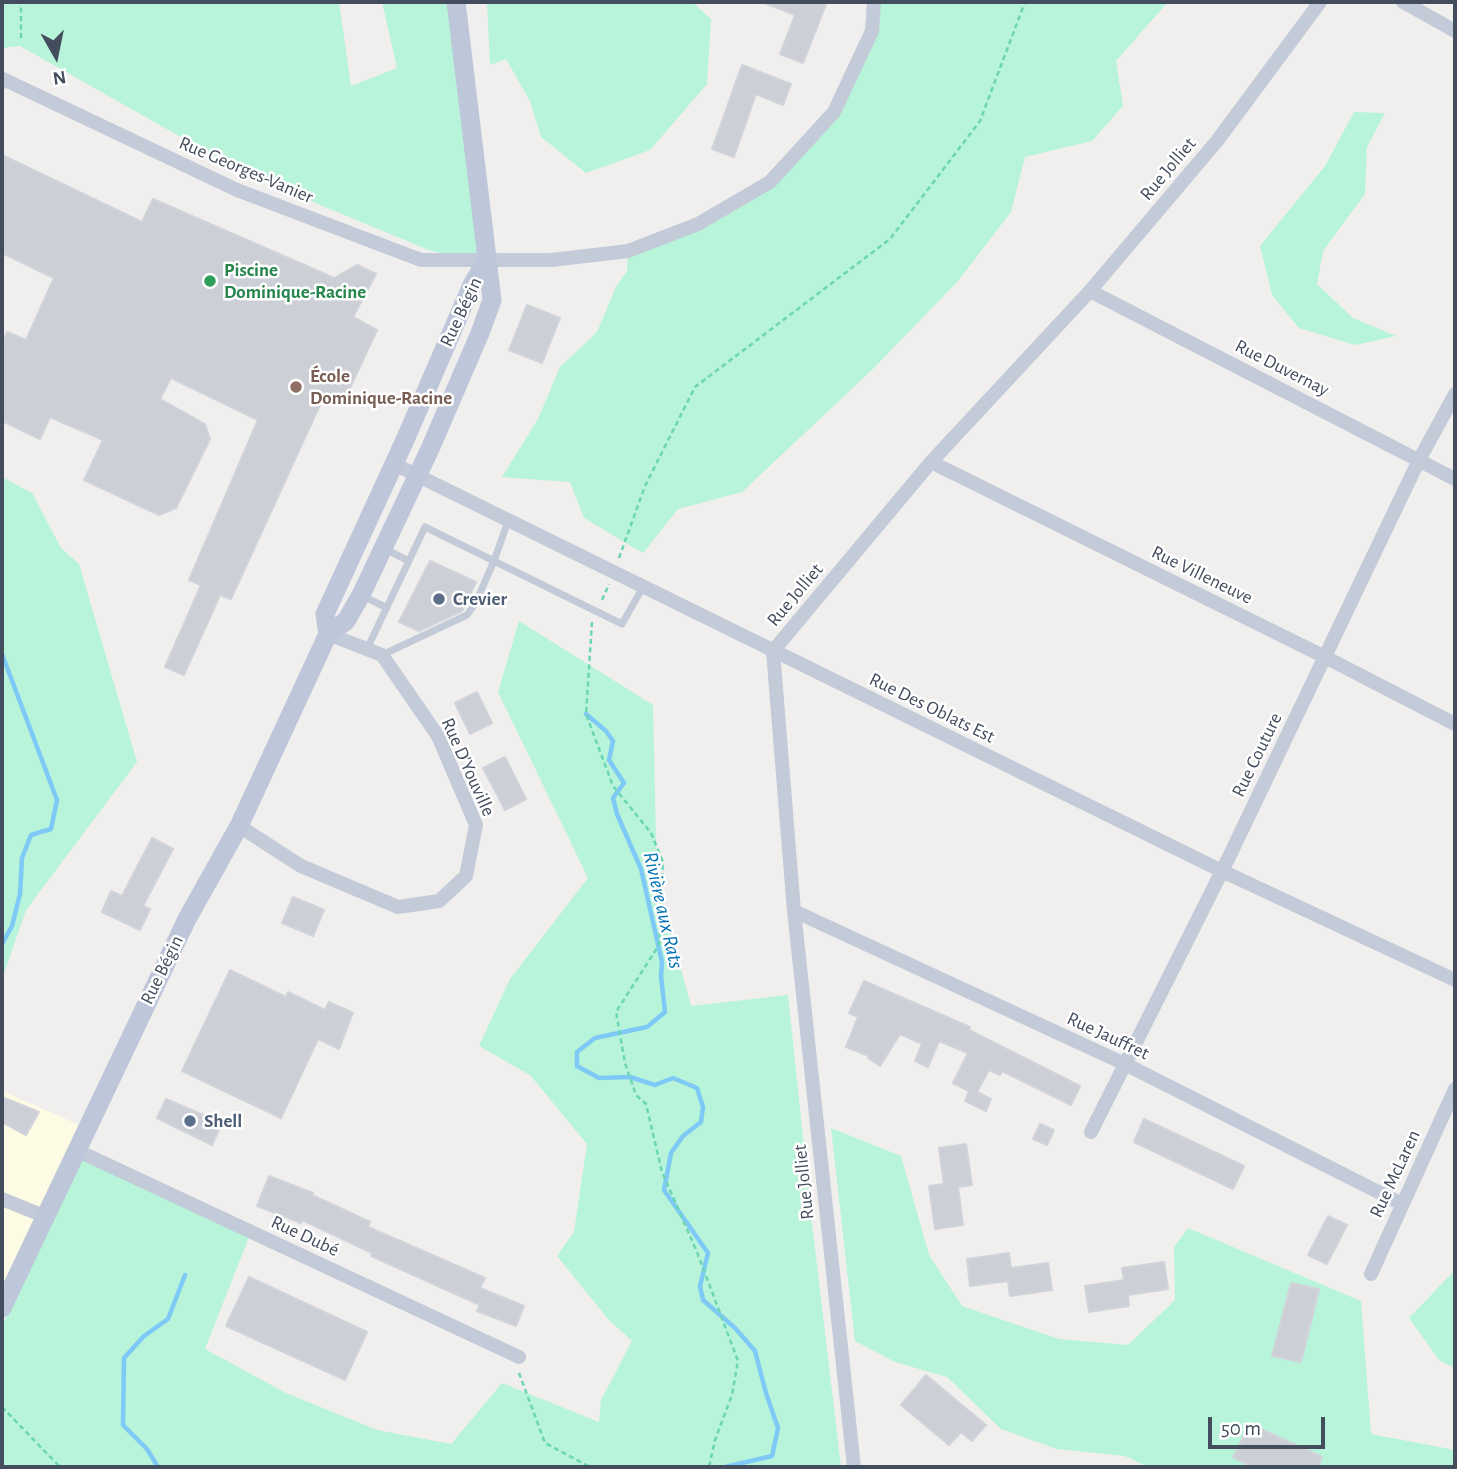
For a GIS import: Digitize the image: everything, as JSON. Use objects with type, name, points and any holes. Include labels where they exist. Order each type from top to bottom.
[{"type":"street","name":"Rue Bégin","points":[[2,1308],[187,919],[239,826],[328,634],[346,621],[361,595],[475,345],[492,300],[456,2]]},
{"type":"street","name":"Rue Georges-Vanier","points":[[2,82],[3,79],[237,190],[421,260],[552,260],[628,251],[698,224],[770,182],[834,112],[872,31],[874,2]]},
{"type":"street","name":"Rue Jolliet","points":[[854,1467],[794,911],[773,651],[931,462],[1090,291],[1217,141],[1320,2]]},
{"type":"street","points":[[1403,2],[1455,31]]},
{"type":"street","name":"Rue Bégin","points":[[328,634],[325,614],[472,285],[486,261]]},
{"type":"street","name":"Rue Duvernay","points":[[1090,291],[1455,479]]},
{"type":"street","name":"Rue Couture","points":[[1091,1132],[1222,871],[1419,460],[1455,394]]},
{"type":"street","name":"Rue Villeneuve","points":[[931,462],[1455,724]]},
{"type":"street","name":"Rue Des Oblats Est","points":[[394,464],[1222,871],[1455,980]]},
{"type":"street","points":[[328,634],[382,655]]},
{"type":"street","name":"Rue D'Youville","points":[[239,826],[301,866],[398,907],[439,901],[466,876],[476,825],[438,736],[382,655]]},
{"type":"street","name":"Rue Jauffret","points":[[794,911],[1125,1064],[1402,1204]]},
{"type":"street","name":"Rue McLaren","points":[[1371,1275],[1455,1089]]},
{"type":"street","name":"Rue Dubé","points":[[76,1150],[516,1356]]},
{"type":"street","points":[[2,1199],[44,1216]]},
{"type":"lane","points":[[382,655],[467,615],[476,602],[494,561],[508,521]]},
{"type":"lane","points":[[367,649],[425,527],[622,624],[643,587]]},
{"type":"lane","points":[[383,547],[410,561]]},
{"type":"lane","points":[[361,595],[387,608]]},
{"type":"path","points":[[21,38],[22,2]]},
{"type":"path","points":[[709,1467],[715,1440],[732,1395],[738,1361],[697,1252],[662,1172],[646,1104],[636,1095],[625,1063],[616,1013],[659,945],[663,862],[652,833],[612,786],[586,714],[591,624],[645,486],[695,387],[890,239],[980,121],[1025,2]]},
{"type":"path","points":[[516,1356],[545,1443],[590,1467]]},
{"type":"path","points":[[2,1407],[60,1467]]},
{"type":"shaded area","points":[[2,1091],[86,1128],[2,1313]]},
{"type":"green space","points":[[2,2],[339,2],[351,86],[397,68],[382,2],[456,2],[486,261],[431,251],[248,175],[20,46],[2,48]]},
{"type":"green space","points":[[487,2],[692,2],[711,19],[707,84],[650,150],[586,173],[541,137],[530,101],[506,59],[490,65]]},
{"type":"green space","points":[[874,2],[1168,2],[1116,61],[1123,106],[1092,141],[1025,157],[1011,212],[958,281],[874,368],[742,492],[678,509],[643,553],[584,518],[570,482],[502,477],[538,419],[560,367],[597,332],[616,287],[627,271],[628,251],[770,182],[834,112],[872,31]]},
{"type":"green space","points":[[1354,112],[1385,113],[1367,147],[1365,194],[1323,251],[1317,284],[1353,318],[1396,336],[1355,345],[1299,328],[1272,295],[1260,246],[1325,166]]},
{"type":"green space","points":[[2,477],[32,493],[61,548],[79,564],[137,762],[26,910],[2,979]]},
{"type":"green space","points":[[519,621],[653,705],[657,881],[691,1006],[788,995],[841,1467],[2,1467],[2,1327],[76,1150],[251,1232],[205,1349],[286,1393],[377,1430],[451,1444],[502,1383],[599,1422],[601,1400],[632,1341],[608,1319],[557,1256],[574,1232],[587,1144],[530,1075],[479,1046],[510,979],[588,878],[498,692]]},
{"type":"green space","points":[[831,1128],[901,1156],[929,1255],[962,1306],[1059,1339],[1128,1345],[1175,1300],[1174,1247],[1188,1228],[1361,1301],[1371,1434],[1455,1450],[1455,1467],[1148,1467],[1125,1456],[1057,1449],[1001,1429],[947,1377],[895,1362],[855,1341]]},
{"type":"green space","points":[[1455,1270],[1455,1368],[1440,1361],[1409,1318]]},
{"type":"building","points":[[762,2],[827,2],[803,63],[780,54],[795,15]]},
{"type":"building","points":[[742,65],[791,84],[783,105],[756,94],[734,157],[712,149]]},
{"type":"building","points":[[2,155],[142,222],[153,199],[334,278],[357,265],[376,274],[353,317],[377,330],[343,403],[325,394],[231,599],[220,595],[184,675],[165,667],[201,585],[189,580],[258,420],[171,378],[160,399],[205,424],[210,439],[176,508],[159,515],[84,480],[103,440],[50,417],[40,439],[2,421],[2,344],[7,332],[26,340],[54,278],[2,253]]},
{"type":"building","points":[[527,305],[560,318],[542,363],[509,350]]},
{"type":"building","name":"Crevier","points":[[430,561],[476,582],[462,611],[419,631],[399,622]]},
{"type":"building","points":[[477,692],[492,723],[470,734],[455,703]]},
{"type":"building","points":[[505,757],[526,799],[505,810],[483,768]]},
{"type":"building","points":[[152,838],[173,849],[143,906],[150,909],[140,930],[102,912],[111,891],[122,896]]},
{"type":"building","points":[[293,897],[324,910],[313,936],[282,923]]},
{"type":"building","points":[[230,970],[286,997],[288,992],[325,1010],[329,1002],[353,1013],[339,1049],[318,1039],[281,1118],[182,1071]]},
{"type":"building","points":[[864,981],[970,1027],[969,1030],[1080,1086],[1071,1105],[1002,1071],[1000,1075],[989,1070],[977,1092],[991,1099],[986,1111],[965,1101],[969,1091],[953,1083],[968,1053],[939,1041],[928,1067],[915,1061],[922,1044],[900,1034],[880,1066],[868,1058],[869,1056],[846,1047],[858,1017],[849,1013]]},
{"type":"building","points":[[2,1097],[39,1112],[26,1135],[2,1122]]},
{"type":"building","name":"Shell","points":[[166,1099],[222,1123],[212,1145],[157,1118]]},
{"type":"building","points":[[1144,1119],[1244,1166],[1233,1189],[1134,1142]]},
{"type":"building","points":[[1040,1124],[1054,1130],[1047,1145],[1033,1139]]},
{"type":"building","points":[[966,1144],[972,1185],[958,1187],[963,1225],[935,1229],[929,1186],[944,1184],[939,1148]]},
{"type":"building","points":[[269,1176],[313,1193],[312,1195],[370,1222],[368,1227],[485,1278],[480,1288],[524,1306],[516,1326],[477,1311],[480,1305],[371,1256],[372,1253],[302,1220],[301,1223],[257,1206]]},
{"type":"building","points":[[1328,1216],[1347,1225],[1327,1264],[1308,1255]]},
{"type":"building","points":[[1009,1253],[1011,1268],[1048,1263],[1052,1290],[1010,1296],[1008,1281],[970,1286],[967,1259]]},
{"type":"building","points":[[1164,1262],[1168,1289],[1128,1295],[1129,1306],[1089,1312],[1085,1286],[1124,1280],[1122,1268]]},
{"type":"building","points":[[249,1277],[367,1332],[345,1380],[226,1326]]},
{"type":"building","points":[[1291,1283],[1319,1289],[1301,1362],[1272,1356]]},
{"type":"building","points":[[926,1375],[986,1425],[972,1441],[961,1432],[949,1445],[901,1405]]},
{"type":"building","points":[[1250,1424],[1322,1457],[1318,1467],[1253,1467],[1233,1457]]},
{"type":"waterway","name":"Rivière aux Rats","points":[[2,654],[57,800],[51,829],[31,835],[22,858],[20,894],[12,926],[2,944]]},
{"type":"waterway","name":"Rivière aux Rats","points":[[586,714],[606,731],[613,741],[609,760],[624,783],[613,798],[617,814],[641,869],[662,962],[665,1012],[647,1027],[595,1038],[577,1052],[577,1066],[599,1078],[630,1077],[655,1085],[673,1078],[697,1088],[703,1107],[701,1122],[683,1136],[671,1153],[664,1190],[708,1253],[700,1286],[703,1300],[735,1328],[755,1351],[778,1428],[772,1456],[725,1467]]},
{"type":"waterway","name":"Rivière aux Rats","points":[[158,1467],[147,1449],[123,1425],[124,1358],[144,1336],[168,1319],[185,1275]]},
{"type":"place","name":"Piscine Dominique-Racine","points":[[210,281]]},
{"type":"place","name":"École Dominique-Racine","points":[[296,387]]},
{"type":"place","name":"Crevier","points":[[439,599]]},
{"type":"place","name":"Shell","points":[[190,1121]]}]
